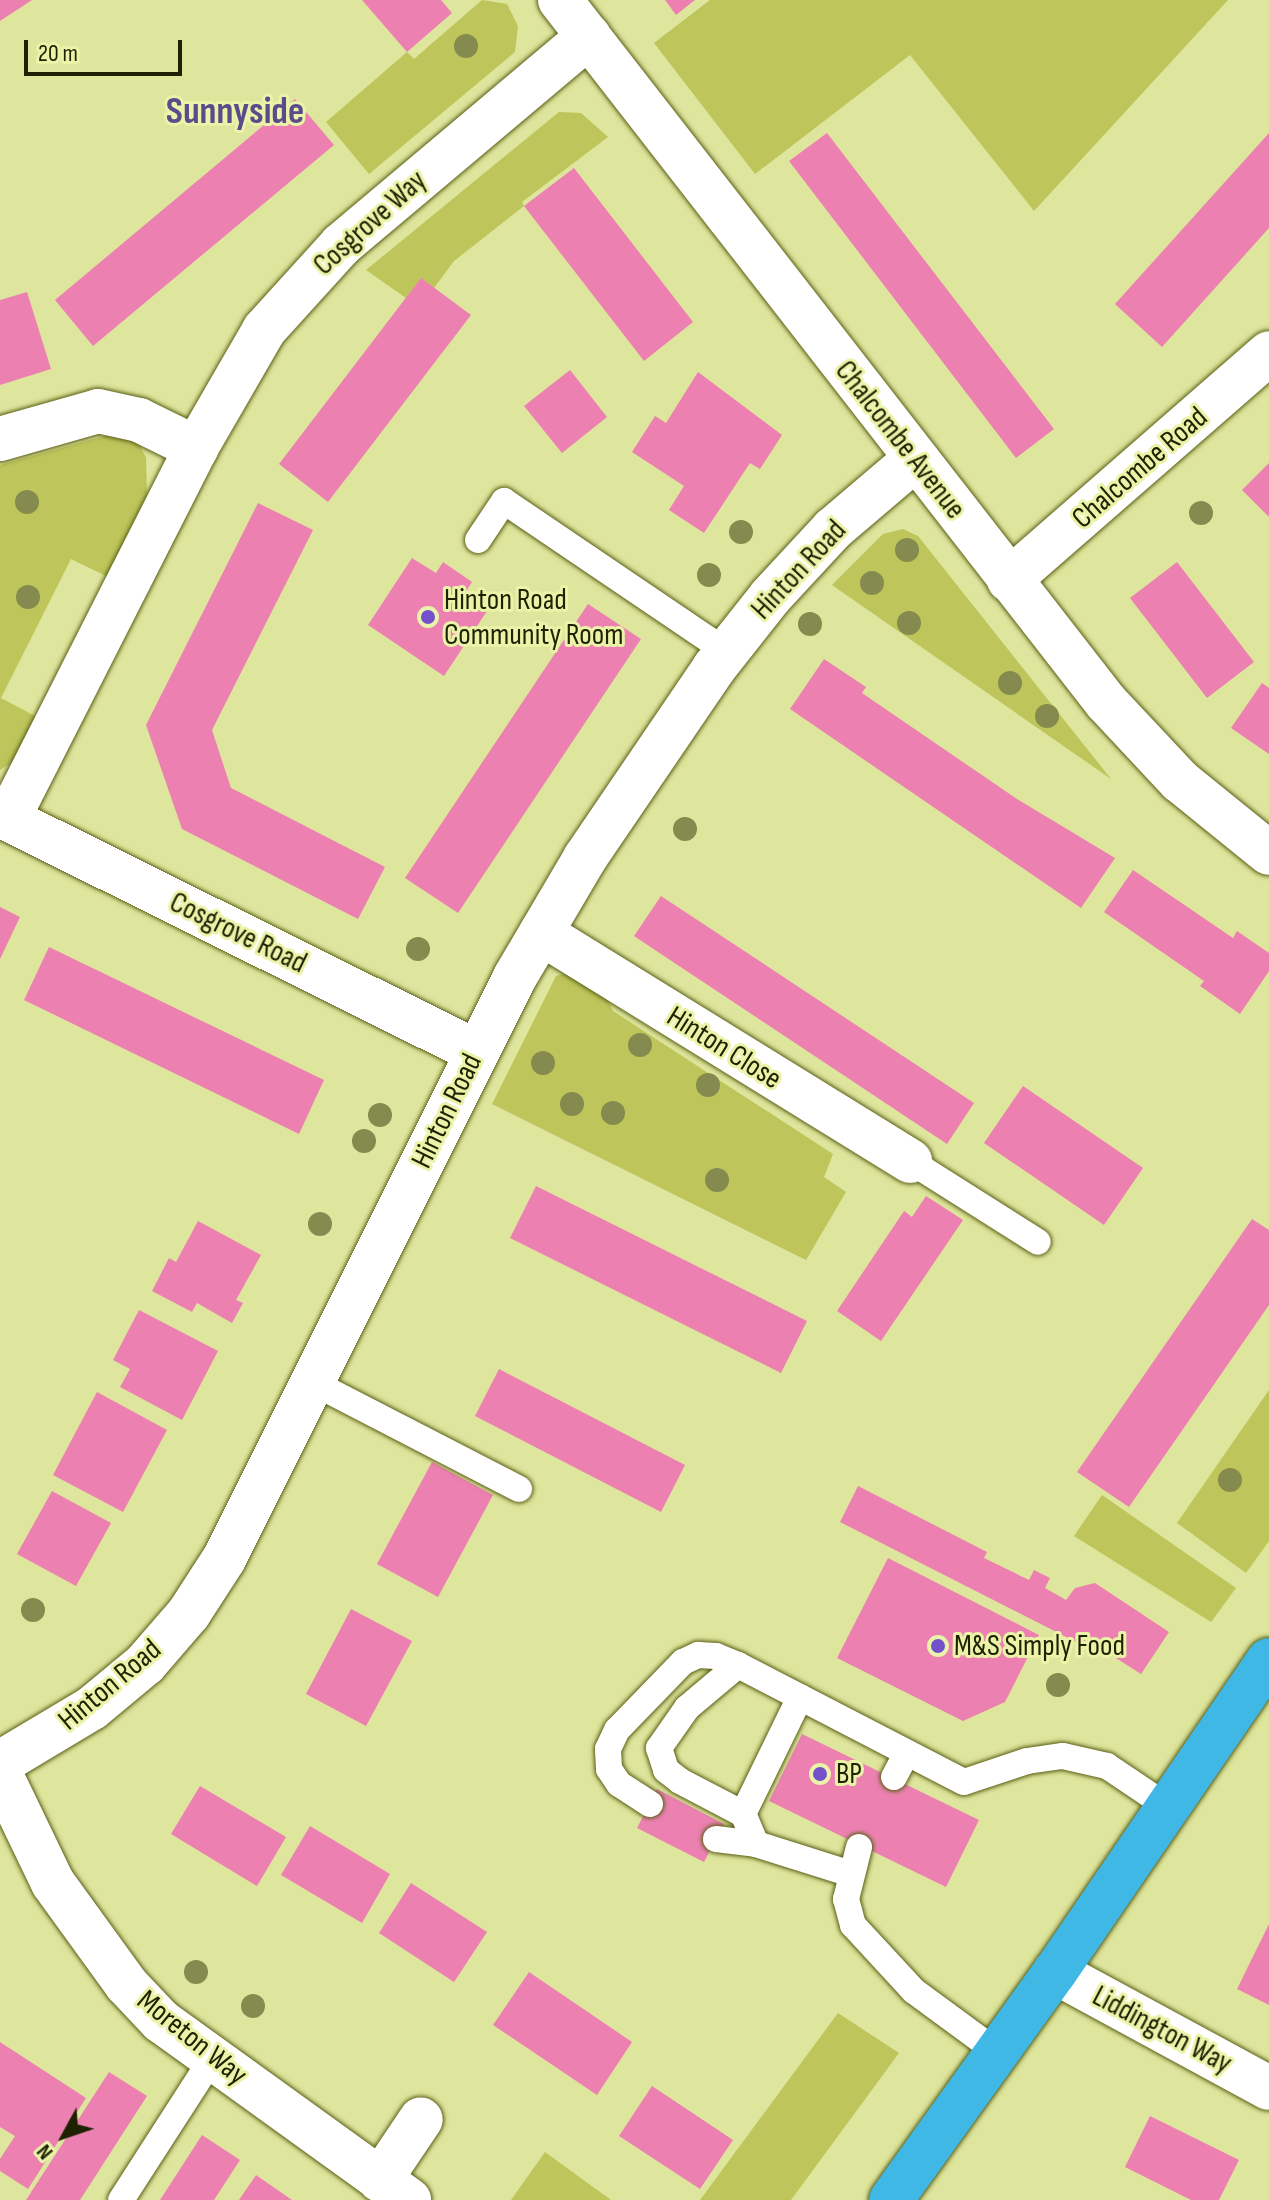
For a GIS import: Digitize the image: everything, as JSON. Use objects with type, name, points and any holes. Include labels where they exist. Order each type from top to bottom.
[{"type":"highway","points":[[891,2200],[1055,1972],[1269,1660]]},
{"type":"street","name":"Chalcombe Avenue","points":[[560,0],[914,460],[1142,742],[1212,809],[1269,853]]},
{"type":"street","name":"Cosgrove Way","points":[[4,817],[196,448],[264,330],[303,283],[341,245],[589,36]]},
{"type":"street","name":"Chalcombe Road","points":[[1009,580],[1269,353]]},
{"type":"street","points":[[0,439],[98,411],[139,420],[196,448]]},
{"type":"street","name":"Hinton Road","points":[[0,1763],[92,1708],[145,1664],[189,1613],[224,1559],[477,1052],[541,933],[635,781],[727,652],[795,568],[914,460]]},
{"type":"street","name":"Cosgrove Road","points":[[4,817],[477,1052]]},
{"type":"street","name":"Hinton Close","points":[[541,933],[910,1161]]},
{"type":"street","name":"Moreton Way","points":[[0,1773],[53,1883],[126,1984],[161,2021],[394,2190],[421,2119]]},
{"type":"street","name":"Liddington Way","points":[[1055,1972],[1269,2088]]},
{"type":"lane","points":[[478,540],[504,501],[727,652]]},
{"type":"lane","points":[[910,1161],[1038,1242]]},
{"type":"lane","points":[[312,1382],[519,1489]]},
{"type":"lane","points":[[650,1804],[619,1784],[609,1769],[608,1749],[617,1730],[683,1662],[716,1656],[964,1782],[1027,1761],[1063,1756],[1107,1766],[1168,1807]]},
{"type":"lane","points":[[738,1665],[687,1708],[659,1748],[666,1770],[680,1781],[743,1814],[756,1844]]},
{"type":"lane","points":[[743,1814],[800,1697]]},
{"type":"lane","points":[[894,1777],[907,1753]]},
{"type":"lane","points":[[716,1839],[756,1844],[848,1873]]},
{"type":"lane","points":[[859,1847],[848,1873],[846,1899],[853,1925],[914,1991],[997,2052]]},
{"type":"lane","points":[[121,2200],[212,2059]]},
{"type":"green space","points":[[482,0],[507,4],[518,26],[515,52],[369,174],[326,122],[407,52],[414,59]]},
{"type":"green space","points":[[710,0],[1228,0],[1034,211],[910,55],[755,174],[654,43]]},
{"type":"green space","points":[[559,112],[581,113],[608,137],[522,202],[524,206],[454,261],[434,288],[421,278],[406,298],[366,270]]},
{"type":"green space","points":[[112,434],[138,443],[146,457],[147,495],[108,577],[71,559],[1,698],[37,717],[11,763],[0,770],[0,465]]},
{"type":"green space","points":[[903,529],[918,536],[1111,779],[832,585],[883,534]]},
{"type":"green space","points":[[571,972],[600,983],[613,1011],[833,1154],[824,1177],[846,1192],[806,1260],[492,1104],[556,976]]},
{"type":"green space","points":[[1269,1390],[1269,1541],[1246,1573],[1177,1523]]},
{"type":"green space","points":[[1102,1495],[1236,1588],[1211,1622],[1074,1536]]},
{"type":"green space","points":[[838,2013],[899,2053],[791,2200],[700,2200]]},
{"type":"green space","points":[[545,2152],[611,2200],[511,2200]]},
{"type":"building","points":[[0,0],[32,0],[0,21]]},
{"type":"building","points":[[362,0],[441,0],[452,13],[407,52]]},
{"type":"building","points":[[665,0],[695,0],[676,15]]},
{"type":"building","points":[[295,99],[334,145],[93,346],[55,300]]},
{"type":"building","points":[[827,133],[1054,429],[1016,458],[789,161]]},
{"type":"building","points":[[1269,133],[1269,228],[1162,347],[1115,304]]},
{"type":"building","points":[[574,168],[693,322],[644,361],[524,206]]},
{"type":"building","points":[[421,278],[471,315],[328,502],[279,464]]},
{"type":"building","points":[[27,292],[51,369],[0,385],[0,300]]},
{"type":"building","points":[[570,370],[607,417],[562,453],[524,406]]},
{"type":"building","points":[[698,372],[782,435],[760,469],[750,463],[704,533],[669,510],[684,486],[632,452],[655,416],[666,423]]},
{"type":"building","points":[[1269,463],[1269,517],[1242,490]]},
{"type":"building","points":[[258,503],[313,530],[212,730],[231,788],[385,867],[358,919],[182,829],[146,725]]},
{"type":"building","name":"Hinton Road Community Room","points":[[412,558],[436,573],[443,562],[472,582],[465,593],[489,608],[444,676],[368,625]]},
{"type":"building","points":[[1177,562],[1254,662],[1207,698],[1130,598]]},
{"type":"building","points":[[588,604],[641,639],[458,913],[405,878]]},
{"type":"building","points":[[824,659],[866,687],[862,693],[1017,799],[1115,858],[1081,908],[790,709]]},
{"type":"building","points":[[1262,683],[1269,688],[1269,754],[1231,728]]},
{"type":"building","points":[[1133,870],[1233,938],[1237,931],[1269,953],[1269,971],[1240,1014],[1200,986],[1204,981],[1104,912]]},
{"type":"building","points":[[661,896],[974,1103],[947,1144],[634,936]]},
{"type":"building","points":[[0,907],[20,917],[0,959]]},
{"type":"building","points":[[49,947],[324,1080],[299,1134],[24,1000]]},
{"type":"building","points":[[1023,1086],[1143,1168],[1104,1225],[984,1143]]},
{"type":"building","points":[[536,1186],[807,1321],[781,1373],[510,1238]]},
{"type":"building","points":[[926,1196],[963,1220],[881,1341],[837,1311],[904,1211],[912,1217]]},
{"type":"building","points":[[1252,1219],[1269,1230],[1269,1305],[1129,1507],[1077,1472]]},
{"type":"building","points":[[198,1221],[261,1255],[236,1300],[243,1303],[232,1323],[197,1303],[192,1312],[152,1291],[169,1258],[176,1262]]},
{"type":"building","points":[[139,1310],[218,1351],[182,1420],[120,1387],[130,1369],[113,1360]]},
{"type":"building","points":[[499,1369],[685,1465],[661,1512],[475,1416]]},
{"type":"building","points":[[97,1392],[167,1430],[123,1512],[53,1475]]},
{"type":"building","points":[[432,1462],[493,1495],[438,1597],[377,1564]]},
{"type":"building","points":[[858,1486],[987,1552],[984,1558],[1029,1580],[1034,1570],[1050,1578],[1045,1588],[1066,1600],[1075,1588],[1095,1583],[1169,1632],[1141,1674],[1086,1639],[1082,1645],[840,1522]]},
{"type":"building","points":[[52,1491],[111,1523],[76,1586],[17,1554]]},
{"type":"building","name":"M&S Simply Food","points":[[888,1558],[1039,1635],[1005,1702],[963,1721],[837,1658]]},
{"type":"building","points":[[351,1609],[412,1641],[366,1726],[306,1694]]},
{"type":"building","points":[[802,1734],[979,1820],[946,1887],[769,1801]]},
{"type":"building","points":[[200,1786],[286,1837],[257,1886],[171,1834]]},
{"type":"building","points":[[657,1789],[724,1824],[704,1862],[637,1828]]},
{"type":"building","points":[[310,1826],[390,1874],[362,1923],[281,1875]]},
{"type":"building","points":[[411,1883],[487,1932],[454,1982],[379,1933]]},
{"type":"building","points":[[1269,1924],[1269,2005],[1237,1989]]},
{"type":"building","points":[[529,1972],[632,2042],[597,2095],[493,2025]]},
{"type":"building","points":[[0,2042],[86,2098],[28,2189],[0,2171],[0,2159],[15,2136],[0,2127]]},
{"type":"building","points":[[109,2072],[147,2096],[80,2200],[26,2200]]},
{"type":"building","points":[[652,2086],[733,2140],[700,2189],[619,2136]]},
{"type":"building","points":[[1150,2116],[1239,2160],[1219,2200],[1191,2200],[1125,2167]]},
{"type":"building","points":[[202,2135],[240,2160],[214,2200],[160,2200]]},
{"type":"building","points":[[256,2175],[292,2200],[239,2200]]},
{"type":"place","name":"Hinton Road Community Room","points":[[428,617]]},
{"type":"place","name":"M&S Simply Food","points":[[938,1646]]},
{"type":"place","name":"BP","points":[[820,1774]]},
{"type":"district","name":"Sunnyside","points":[[235,112]]}]
